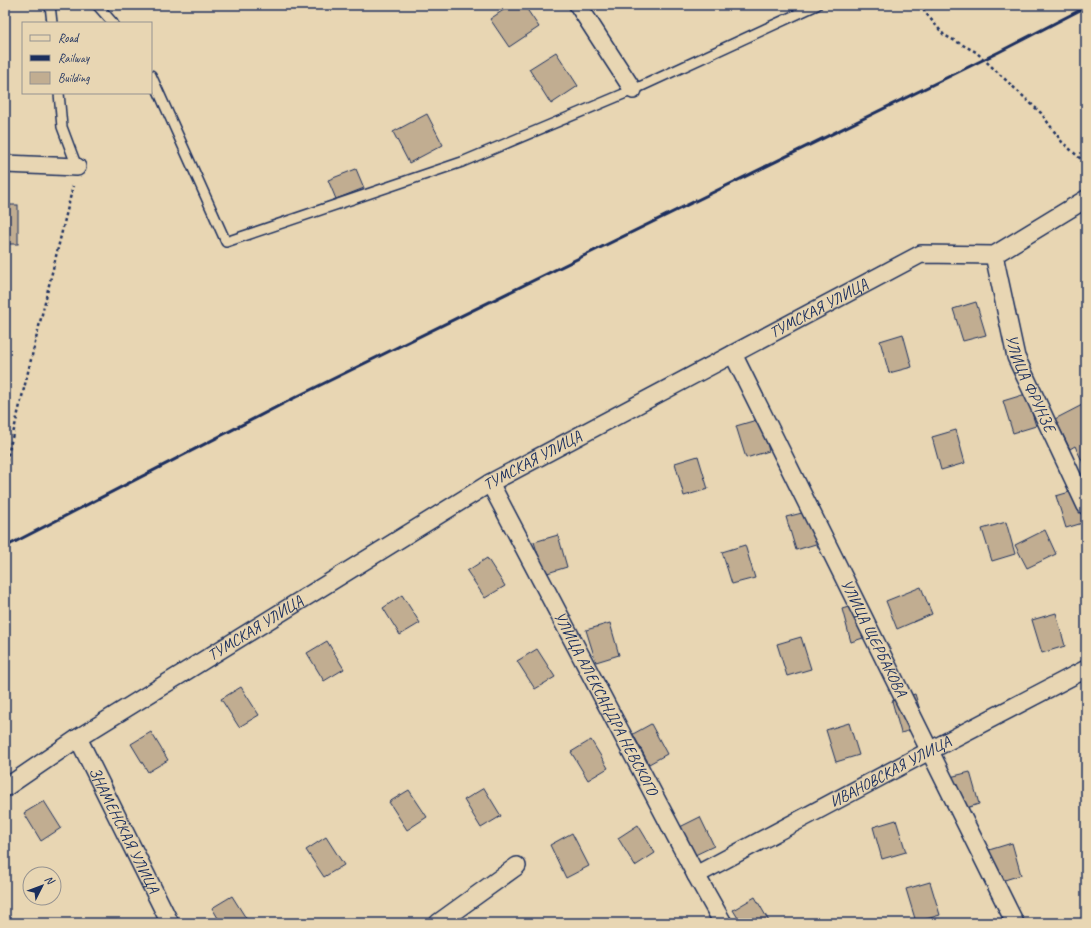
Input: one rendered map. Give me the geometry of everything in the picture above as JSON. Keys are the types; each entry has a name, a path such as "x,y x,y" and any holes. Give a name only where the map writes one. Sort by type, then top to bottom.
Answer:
{"street":[{"path":"578,5 633,90"},
{"path":"5,164 77,167"},
{"path":"994,255 1086,199"},
{"name":"ТУМСКАЯ УЛИЦА","path":"5,788 78,738 490,483 921,254 994,255"},
{"name":"УЛИЦА ФРУНЗЕ","path":"994,255 1016,357 1086,506"},
{"name":"УЛИЦА ЩЕРБАКОВА","path":"732,354 1015,923"},
{"name":"УЛИЦА АЛЕКСАНДРА НЕВСКОГО","path":"490,483 696,875 723,923"},
{"name":"ИВАНОВСКАЯ УЛИЦА","path":"696,875 1086,669"},
{"name":"ЗНАМЕНСКАЯ УЛИЦА","path":"78,738 170,923"},
{"path":"438,923 516,866"}],"lane":[{"path":"50,5 52,22"},
{"path":"98,5 112,22"},
{"path":"152,77 226,242 462,162 633,90 817,5"},
{"path":"58,94 62,127 77,167"}],"path":[{"path":"919,5 944,35 976,52 1041,113 1062,142 1082,160 1086,160"},
{"path":"5,467 77,167"}],"building":[{"path":"511,5 524,5 539,27 509,47 490,19"},
{"path":"556,52 578,86 551,104 529,69"},
{"path":"427,114 443,145 409,163 393,132"},
{"path":"356,169 364,188 336,199 328,180"},
{"path":"5,205 18,205 18,244 5,244"},
{"path":"976,302 986,335 963,341 953,309"},
{"path":"903,334 912,367 889,373 880,341"},
{"path":"1026,394 1036,426 1013,433 1003,401"},
{"path":"1086,403 1086,463 1084,465 1075,446 1070,449 1055,419"},
{"path":"760,419 769,451 746,458 736,426"},
{"path":"956,430 965,463 941,470 932,437"},
{"path":"698,456 708,489 684,496 675,463"},
{"path":"1080,489 1086,510 1086,522 1066,528 1056,496"},
{"path":"810,511 819,543 796,550 786,517"},
{"path":"1006,522 1015,554 992,561 982,529"},
{"path":"1045,530 1056,554 1027,568 1015,545"},
{"path":"558,535 567,567 544,574 534,542"},
{"path":"745,545 755,578 732,584 722,552"},
{"path":"487,558 505,586 485,598 467,571"},
{"path":"921,587 932,614 897,629 886,601"},
{"path":"402,595 420,623 400,635 383,608"},
{"path":"865,602 875,634 851,642 842,609"},
{"path":"1056,613 1065,646 1042,653 1032,620"},
{"path":"610,623 619,655 596,662 586,630"},
{"path":"801,637 811,669 787,676 777,644"},
{"path":"327,641 344,669 324,681 307,653"},
{"path":"537,649 555,677 535,689 517,661"},
{"path":"241,687 259,715 239,727 221,699"},
{"path":"915,694 925,726 901,733 892,701"},
{"path":"849,723 859,755 836,762 826,730"},
{"path":"651,724 667,754 649,764 633,734"},
{"path":"151,732 168,760 148,772 131,744"},
{"path":"591,740 608,768 588,780 571,752"},
{"path":"970,772 979,804 956,811 946,778"},
{"path":"484,788 501,816 481,828 464,800"},
{"path":"409,790 427,817 407,830 389,802"},
{"path":"44,801 61,828 41,841 24,813"},
{"path":"700,817 714,846 693,856 678,828"},
{"path":"896,820 906,852 882,859 873,827"},
{"path":"638,825 655,853 635,866 618,838"},
{"path":"572,833 589,866 566,878 550,845"},
{"path":"326,837 344,865 324,877 306,850"},
{"path":"1012,843 1021,875 998,882 989,850"},
{"path":"930,882 940,915 916,922 906,889"},
{"path":"232,896 249,923 221,923 212,908"},
{"path":"755,897 770,923 741,923 733,910"}],"railway":[{"path":"5,547 294,398 999,52 1086,7"}]}
